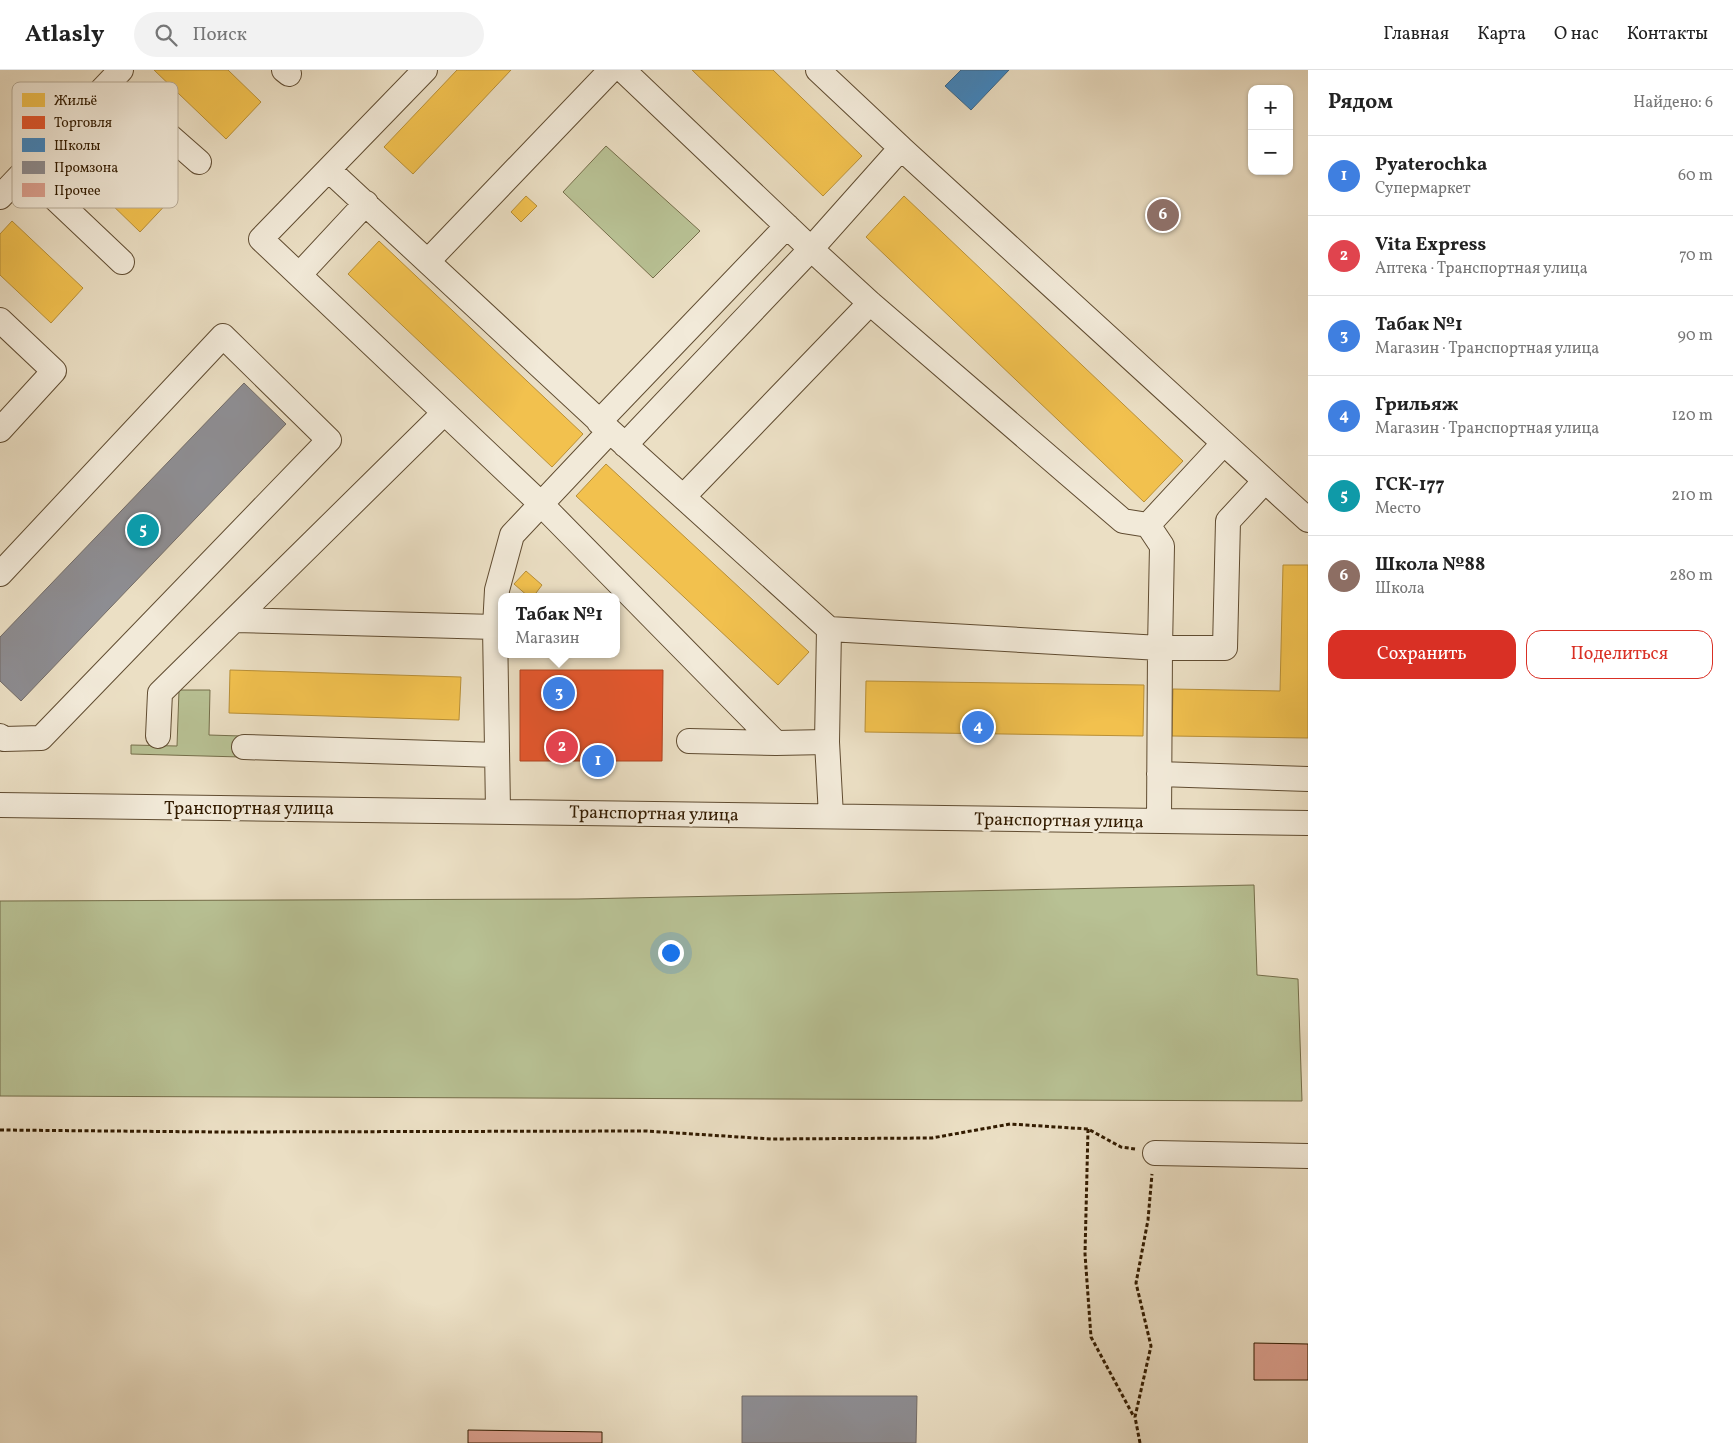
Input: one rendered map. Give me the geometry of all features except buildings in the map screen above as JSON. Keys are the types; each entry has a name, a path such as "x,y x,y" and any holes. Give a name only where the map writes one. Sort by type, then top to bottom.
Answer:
{"street":[{"path":"425,70 261,239 540,503 776,743"},
{"path":"428,261 611,70"},
{"path":"622,70 870,303 1123,521 1148,525 1162,546 1159,822"},
{"path":"818,70 1223,444 1308,520"},
{"path":"178,140 199,162"},
{"path":"498,810 496,590 512,535 540,503 611,432 811,249 902,148"},
{"path":"330,170 611,432 829,629 1160,648 1225,648 1228,521 1265,481"},
{"path":"0,197 12,185"},
{"path":"300,274 366,203"},
{"path":"65,208 122,262"},
{"path":"611,432 787,226"},
{"path":"683,497 870,303"},
{"path":"0,320 54,371 0,430"},
{"path":"0,574 223,336 330,440 41,738 4,739 0,736"},
{"path":"158,736 160,693 444,413"},
{"path":"1148,525 1223,444"},
{"path":"234,620 495,627"},
{"path":"829,629 827,742 830,816"},
{"path":"689,741 827,742"},
{"path":"244,747 497,755"},
{"path":"1159,774 1308,779"},
{"name":"Транспортная улица","path":"0,805 498,810 1308,823"},
{"path":"1155,1154 1308,1156"}],"path":[{"path":"0,1130 220,1132 646,1131 771,1139 837,1139 932,1138 1010,1124 1088,1129 1122,1147 1155,1154 1148,1220 1136,1284 1151,1346 1135,1417"},
{"path":"1088,1129 1086,1254 1091,1337 1135,1417 1140,1443"}],"green space":[{"path":"606,146 700,231 653,278 563,192"},
{"path":"179,690 210,690 209,735 241,736 241,757 131,754 131,745 177,746"},
{"path":"1254,885 1257,975 1298,979 1302,1101 0,1096 0,901 578,899"}],"place":[{"name":"Школа №88","path":"1163,215"},
{"name":"ГСК-177","path":"143,530"},
{"name":"Табак №1","path":"559,693"},
{"name":"Грильяж","path":"978,727"},
{"name":"Vita Express","path":"562,747"},
{"name":"Pyaterochka","path":"598,761"}]}
